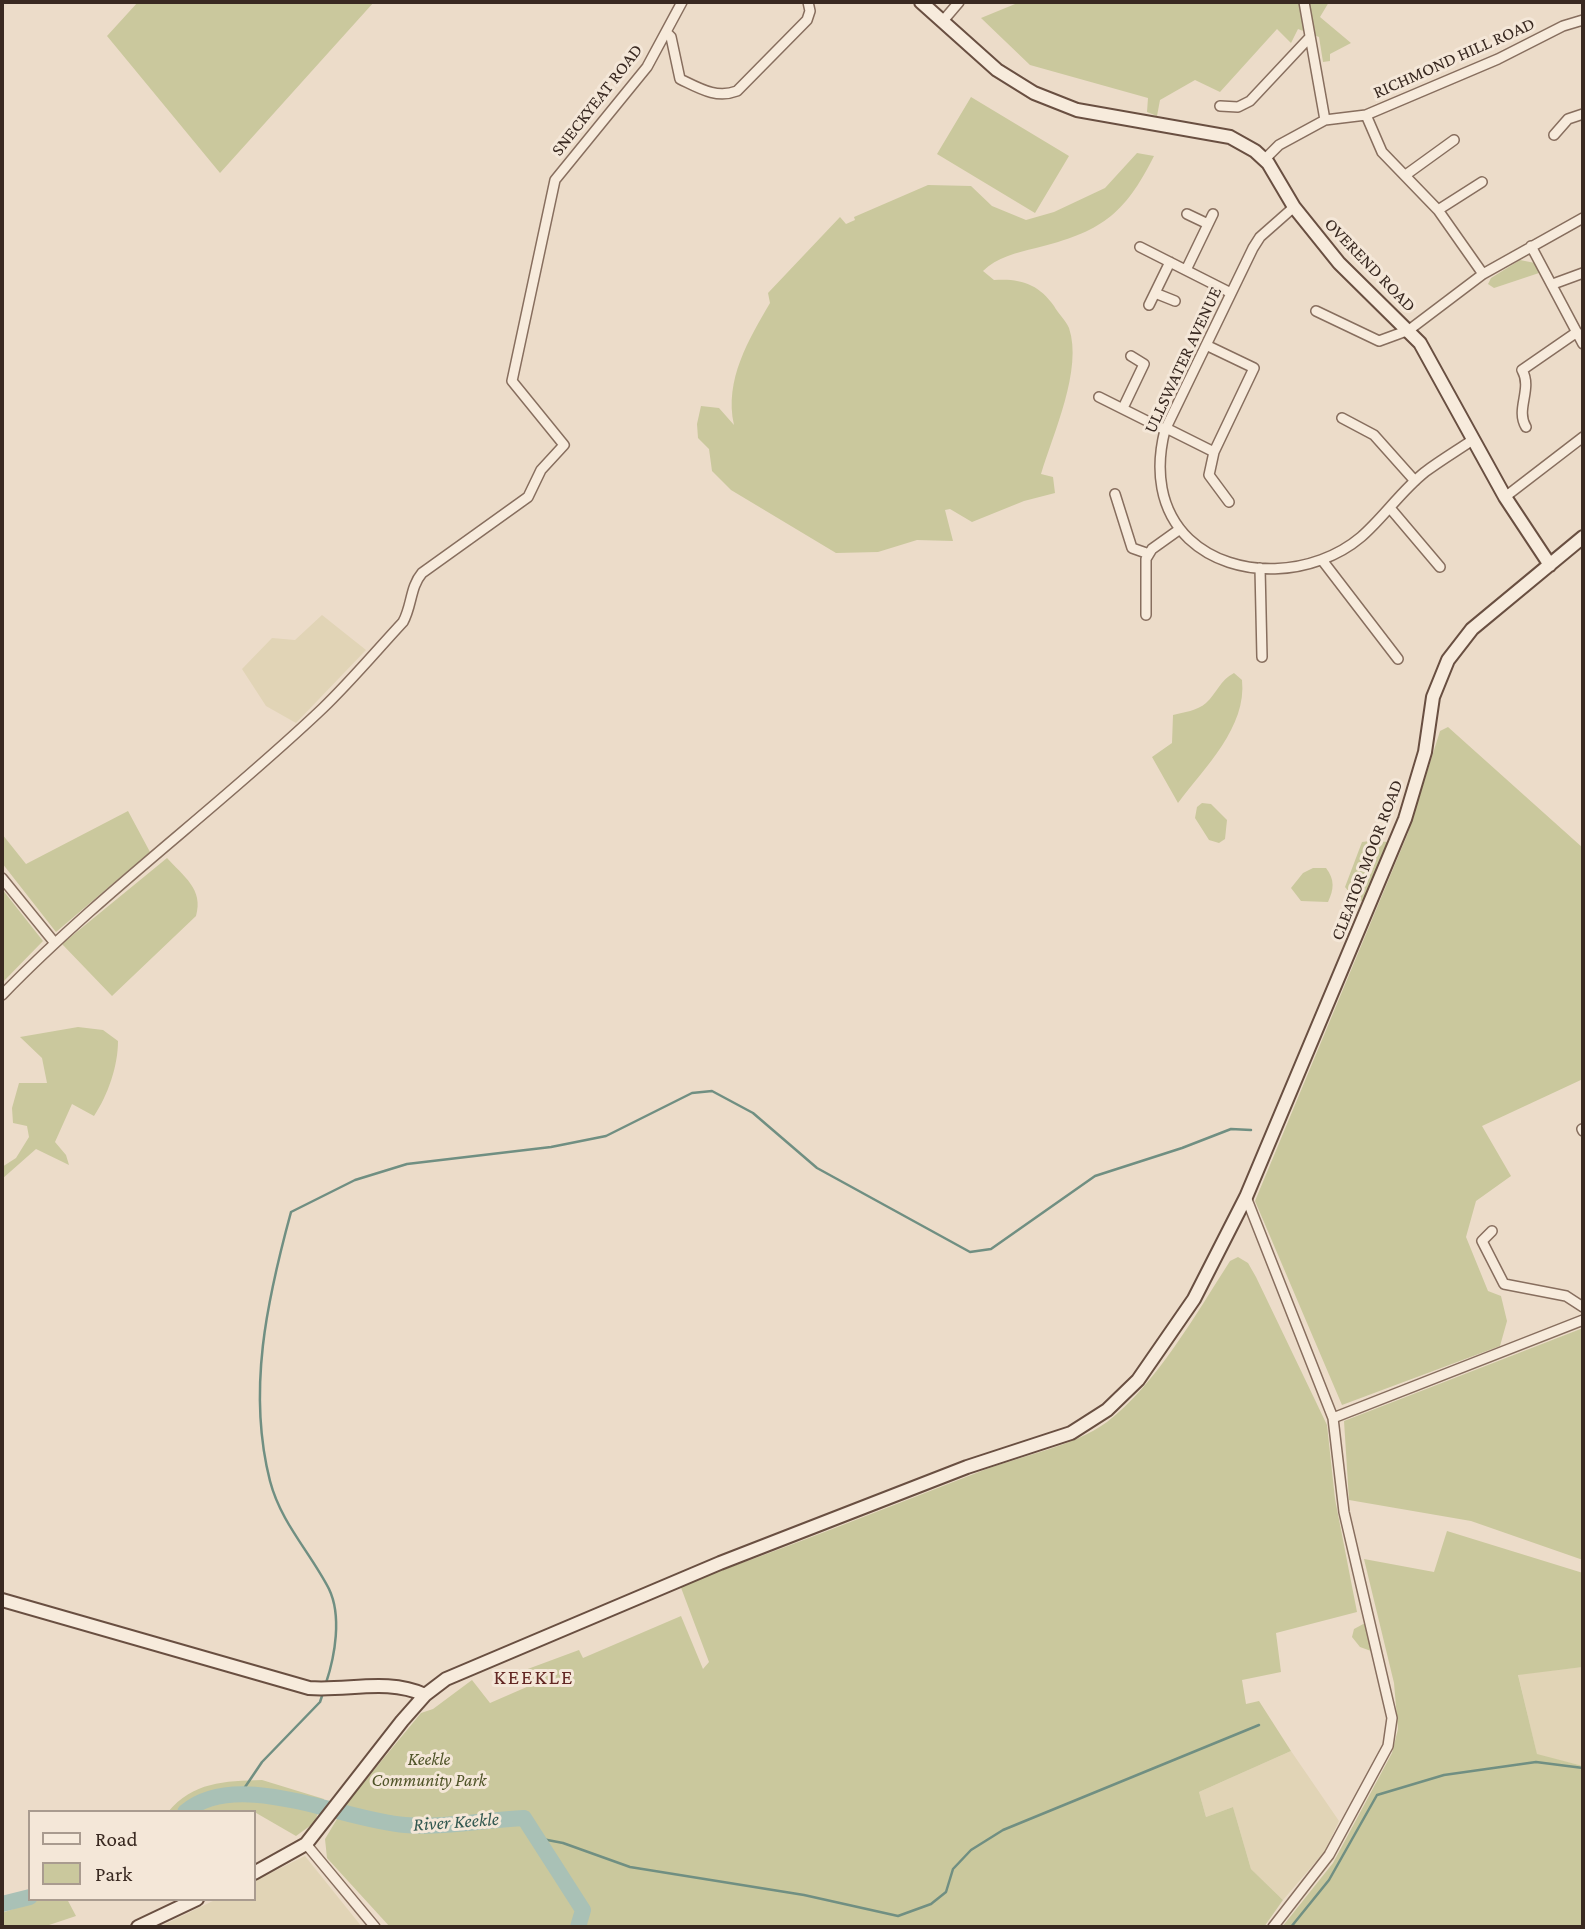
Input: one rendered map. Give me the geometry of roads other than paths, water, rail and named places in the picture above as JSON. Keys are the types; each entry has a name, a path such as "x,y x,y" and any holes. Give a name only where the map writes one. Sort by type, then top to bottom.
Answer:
{"main road":[{"name":"OVEREND ROAD","path":"921,2 997,70 1034,93 1077,110 1230,136 1264,160 1284,185 1294,207 1339,263 1409,330 1433,363 1505,497 1550,565"},
{"name":"CLEATOR MOOR ROAD","path":"256,1872 306,1844 425,1695 464,1669 720,1563 967,1467 1070,1433 1107,1410 1138,1380 1194,1299 1246,1197 1405,819 1425,752 1439,678 1472,629 1583,537"},
{"path":"2,1600 309,1688 347,1690 384,1685 406,1687 425,1695"},
{"path":"138,1927 193,1901"}],"street":[{"name":"SNECKYEAT ROAD","path":"54,942 169,845 324,706 403,622 409,611 413,586 422,573 528,497 541,470 564,445 512,381 555,180 647,68 682,2"},
{"path":"666,32 671,37 680,79 710,93 726,95 737,91 807,20 810,11 808,2"},
{"path":"942,22 959,2"},
{"path":"1304,2 1325,120"},
{"name":"RICHMOND HILL ROAD","path":"1264,160 1279,145 1325,120 1366,115 1476,68 1563,26 1583,20"},
{"path":"1220,106 1238,107 1250,101 1310,37"},
{"path":"1554,135 1568,119 1583,114"},
{"path":"1366,115 1382,152 1407,174 1438,210 1483,274"},
{"path":"1407,174 1454,140"},
{"path":"1438,210 1482,182"},
{"name":"ULLSWATER AVENUE","path":"1294,207 1260,237 1166,429 1160,458 1161,484 1170,513 1180,529 1201,549 1214,556 1260,568 1296,567 1322,560 1351,544 1415,481 1474,439"},
{"path":"1186,270 1213,214"},
{"path":"1187,215 1208,224"},
{"path":"1315,311 1380,341 1409,330 1483,274 1583,218"},
{"path":"1531,246 1583,344"},
{"path":"1139,247 1231,293"},
{"path":"1149,304 1170,262"},
{"path":"1553,284 1583,273"},
{"path":"1155,293 1175,301"},
{"path":"1526,427 1521,419 1528,380 1522,370 1577,332"},
{"path":"1206,345 1254,368 1213,452 1209,475 1229,502"},
{"path":"1123,408 1144,364 1130,356"},
{"path":"1098,397 1213,452"},
{"path":"1342,418 1374,435 1415,481"},
{"path":"1505,497 1583,437"},
{"path":"1115,494 1132,548 1149,554"},
{"path":"1390,508 1440,566"},
{"path":"1146,615 1149,554 1180,529"},
{"path":"1322,560 1398,659"},
{"path":"1260,568 1262,657"},
{"path":"2,878 54,942 2,995"},
{"path":"1246,1197 1333,1418 1344,1512 1389,1700 1391,1733 1388,1746 1329,1855 1273,1927"},
{"path":"1492,1231 1482,1241 1504,1284 1566,1296 1583,1307"},
{"path":"1333,1418 1583,1320"},
{"path":"306,1844 376,1927"}],"waterway":[{"path":"326,1683 336,1636 333,1600 321,1575 288,1524 275,1496 263,1447 260,1413 260,1380 268,1312 291,1212 355,1180 407,1164 551,1147 606,1136 692,1093 712,1091 753,1113 817,1168 970,1252 991,1249 1095,1176 1231,1129 1251,1130"},
{"path":"239,1796 262,1762 320,1702 323,1693"},
{"path":"537,1838 563,1843 630,1867 804,1895 898,1916 931,1904 946,1892 953,1869 971,1850 1003,1830 1259,1725"},
{"path":"1291,1927 1329,1880 1377,1795 1444,1775 1536,1762 1583,1768"},
{"name":"River Keekle","path":"188,1810 207,1799 233,1794 292,1800 405,1825 449,1825 524,1818 583,1910 578,1927"},
{"name":"River Keekle","path":"2,1904 28,1898"}],"district":[{"name":"KEEKLE","path":"534,1678"}],"park label":[{"name":"Keekle Community Park","path":"429,1769"}]}
